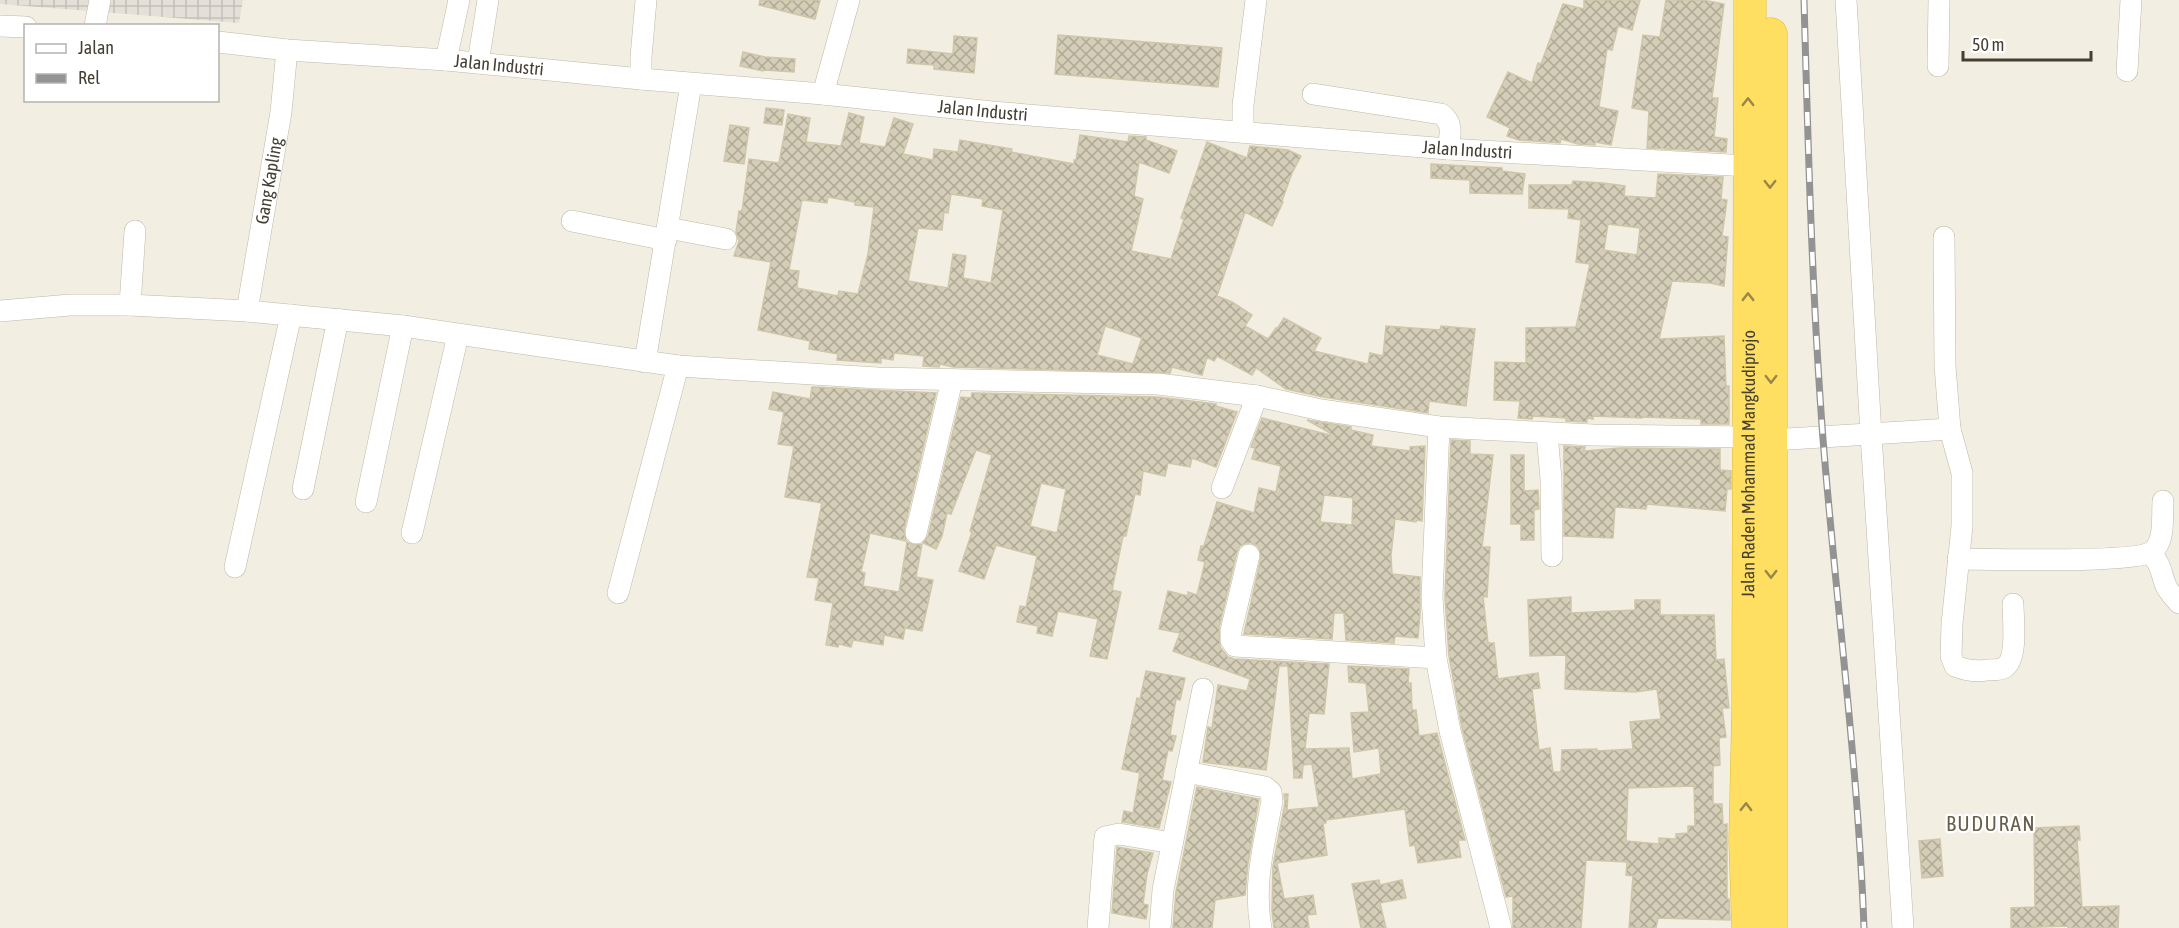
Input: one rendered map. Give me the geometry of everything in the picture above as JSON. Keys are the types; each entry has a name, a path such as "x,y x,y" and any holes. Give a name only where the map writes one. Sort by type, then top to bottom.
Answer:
{"highway":[{"name":"Jalan Raden Mohammad Mangkudiprojo","path":"1750,0 1748,166 1760,438"},
{"name":"Jalan Raden Mohammad Mangkudiprojo","path":"1748,928 1758,895 1757,842 1748,710 1760,438 1771,0"},
{"name":"Jalan Raden Mohammad Mangkudiprojo","path":"1758,895 1771,928"}],"street":[{"path":"95,24 100,0"},
{"path":"446,60 459,0"},
{"path":"478,63 488,0"},
{"path":"641,79 646,0"},
{"path":"822,94 849,0"},
{"path":"1243,131 1256,0"},
{"path":"1846,0 1903,928"},
{"path":"1938,66 1939,0"},
{"path":"2127,71 2131,0"},
{"path":"0,26 24,27"},
{"name":"Jalan Industri","path":"219,42 287,50 446,60 691,84 822,94 992,112 1448,149 1748,166"},
{"name":"Gang Kapling","path":"247,311 281,112 287,50"},
{"path":"645,362 691,84"},
{"path":"1313,94 1441,114 1447,118 1451,127 1448,149"},
{"path":"572,221 667,234 726,239"},
{"path":"130,305 135,231"},
{"path":"1944,237 1946,366 1950,429 1962,474 1962,526 1952,624 1952,656 1955,666 1980,671 2006,667 2013,652 2013,604"},
{"path":"0,311 70,305 130,305 247,311 403,326 678,366 813,375 1158,384 1257,396 1321,410 1439,427 1547,434 1760,438 1871,435 1950,429"},
{"path":"235,567 291,315"},
{"path":"303,489 338,319"},
{"path":"366,502 403,326"},
{"path":"412,533 458,334"},
{"path":"618,593 678,366"},
{"path":"916,532 952,380"},
{"path":"1222,488 1257,396"},
{"path":"1439,427 1431,597 1436,658 1450,731 1501,928"},
{"path":"1547,434 1551,486 1552,556"},
{"path":"1958,559 2038,561 2150,554 2157,548 2160,541 2163,501"},
{"path":"2150,554 2156,558 2168,589 2179,603"},
{"path":"1249,555 1231,631 1231,640 1235,646 1436,658"},
{"path":"1160,928 1163,890 1203,689"},
{"path":"1186,772 1265,788 1271,792 1272,801 1257,885 1261,928"},
{"path":"1098,928 1105,837 1119,834 1172,843"}],"shaded area":[{"path":"0,0 243,0 239,23 0,4"}],"building":[{"path":"760,0 820,0 815,19 759,5"},
{"path":"1584,0 1640,0 1632,30 1618,26 1612,50 1607,49 1599,107 1618,111 1611,145 1595,142 1595,145 1578,144 1561,139 1560,143 1519,140 1507,136 1510,128 1487,117 1508,72 1532,83 1563,4 1584,9"},
{"path":"1666,0 1703,0 1724,4 1712,98 1718,98 1714,137 1727,139 1726,152 1647,148 1649,111 1632,108 1643,35 1660,37"},
{"path":"1058,35 1222,48 1218,87 1055,74"},
{"path":"954,36 977,38 974,73 934,69 934,65 907,63 908,49 953,54"},
{"path":"743,52 765,57 795,59 794,72 763,71 740,66"},
{"path":"766,108 784,110 782,125 764,123"},
{"path":"849,113 864,117 859,143 885,147 894,118 913,124 903,154 933,160 934,149 958,152 960,140 1012,149 1011,152 1074,164 1080,135 1128,142 1129,136 1146,137 1146,140 1177,151 1169,173 1139,162 1134,196 1143,199 1131,251 1171,259 1184,219 1181,218 1207,142 1247,158 1250,146 1288,150 1301,156 1292,173 1283,202 1272,226 1245,212 1217,296 1232,302 1252,315 1245,326 1268,339 1284,318 1321,338 1314,351 1368,364 1370,353 1383,356 1386,326 1440,330 1441,326 1475,329 1466,406 1429,401 1428,413 1323,397 1286,389 1256,368 1252,375 1217,356 1214,361 1207,357 1202,375 1172,367 1170,373 953,367 940,364 939,367 923,366 924,356 894,353 893,360 881,358 881,363 837,360 838,354 809,349 810,341 758,330 771,262 734,256 739,241 736,232 739,211 742,211 749,159 779,163 788,114 810,118 806,142 841,146","holes":["951,194 983,199 982,206 1003,210 991,283 963,278 966,256 953,254 948,288 908,281 918,228 942,230 944,212 948,213","828,197 855,202 855,205 874,207 868,254 858,294 839,291 838,296 797,288 799,271 789,270 802,200 827,203","1105,326 1142,338 1133,364 1097,355"]},
{"path":"730,125 749,128 744,164 724,161"},
{"path":"1431,164 1502,168 1502,171 1525,174 1522,194 1470,193 1470,180 1431,178"},
{"path":"1658,174 1723,177 1721,199 1727,200 1722,236 1728,237 1724,286 1672,281 1659,339 1724,336 1726,386 1729,386 1729,424 1701,424 1701,419 1642,417 1593,416 1593,419 1587,418 1587,422 1533,416 1532,419 1518,418 1520,401 1494,400 1495,362 1526,363 1526,328 1576,327 1590,264 1576,262 1581,220 1568,218 1569,209 1529,208 1529,185 1572,185 1573,181 1603,183 1625,186 1624,196 1656,198","holes":["1608,224 1640,228 1637,255 1604,250"]},
{"path":"812,387 936,393 904,530 906,541 870,533 861,572 865,573 863,586 899,592 907,542 914,545 922,544 916,577 933,580 922,631 905,628 903,639 884,635 883,645 853,640 851,647 839,644 838,647 826,645 833,603 815,600 819,578 807,577 822,503 785,497 794,446 778,444 784,412 769,409 773,392 810,399"},
{"path":"972,393 1157,397 1216,404 1216,406 1237,412 1216,467 1192,458 1190,467 1168,463 1165,476 1143,471 1140,495 1135,494 1126,536 1123,536 1112,590 1121,592 1107,659 1090,656 1098,619 1058,611 1052,636 1037,633 1038,626 1017,622 1020,606 1026,607 1037,556 996,545 984,579 959,571 972,532 970,531 992,455 976,450 951,514 947,513 942,536 936,549 923,543 928,536 961,397 971,398","holes":["1041,483 1066,489 1057,533 1030,526"]},
{"path":"1262,418 1330,435 1307,420 1351,427 1351,430 1373,435 1371,446 1410,451 1410,447 1425,446 1422,521 1395,519 1391,555 1392,574 1420,577 1418,638 1395,636 1394,643 1346,640 1344,613 1334,613 1332,639 1244,634 1261,557 1258,546 1252,543 1240,546 1237,552 1219,628 1220,647 1228,657 1234,659 1329,664 1324,714 1309,713 1305,749 1349,748 1352,779 1381,774 1379,748 1354,752 1351,713 1369,712 1366,683 1349,682 1348,666 1409,669 1408,683 1411,683 1412,710 1416,710 1419,736 1437,733 1465,840 1458,840 1461,857 1418,863 1415,845 1410,846 1405,809 1326,820 1326,823 1323,823 1327,855 1277,863 1284,899 1313,895 1316,914 1307,915 1309,928 1274,928 1272,911 1273,866 1285,803 1284,794 1288,794 1287,810 1319,807 1312,764 1303,765 1302,778 1294,778 1288,666 1279,666 1266,770 1203,762 1208,727 1212,728 1218,685 1247,691 1250,679 1173,651 1180,633 1159,629 1168,591 1188,596 1188,592 1197,595 1205,562 1198,560 1201,546 1204,546 1217,502 1254,513 1259,488 1276,492 1281,466 1252,459 1255,448 1251,447","holes":["1324,495 1353,498 1352,525 1320,522"]},
{"path":"1451,440 1470,441 1470,454 1493,455 1482,547 1490,547 1487,597 1483,596 1488,643 1494,643 1498,679 1538,673 1540,688 1532,689 1539,750 1550,748 1553,772 1561,772 1562,750 1633,749 1630,722 1661,719 1657,689 1635,692 1565,689 1566,655 1530,656 1528,600 1571,597 1571,613 1635,610 1635,600 1660,600 1660,615 1714,615 1716,660 1724,659 1729,708 1722,708 1726,737 1719,738 1720,765 1713,766 1713,804 1722,804 1723,825 1727,824 1727,899 1729,899 1730,920 1658,918 1656,928 1629,928 1633,876 1626,875 1627,862 1586,860 1581,928 1513,928 1513,896 1506,897 1462,728 1449,656 1445,597","holes":["1694,786 1695,826 1688,826 1688,833 1676,834 1676,839 1659,838 1659,844 1626,841 1628,788"]},
{"path":"1564,446 1585,447 1584,451 1620,448 1720,449 1720,470 1731,471 1731,489 1727,489 1725,511 1647,504 1646,509 1615,507 1613,538 1564,536"},
{"path":"1511,455 1524,455 1524,491 1538,490 1539,509 1534,510 1534,540 1521,540 1521,524 1511,524"},
{"path":"1146,671 1185,678 1180,700 1176,699 1170,735 1176,736 1172,751 1168,750 1162,780 1171,782 1159,828 1122,822 1124,811 1133,813 1140,773 1122,769 1137,698 1140,699"},
{"path":"1197,787 1259,799 1245,895 1215,900 1212,928 1173,928 1176,892"},
{"path":"2079,826 2080,840 2077,840 2082,907 2119,906 2118,928 2068,928 2068,926 2011,928 2011,908 2035,907 2034,828"},
{"path":"1940,839 1943,876 1922,878 1919,841"},
{"path":"1117,847 1153,853 1147,874 1143,904 1148,905 1146,919 1112,913"},
{"path":"1379,880 1380,885 1402,880 1406,898 1380,903 1386,928 1361,928 1352,884"}],"railway":[{"path":"1804,0 1819,384 1857,806 1864,928"}],"district":[{"name":"BUDURAN","path":"1991,824"}]}
